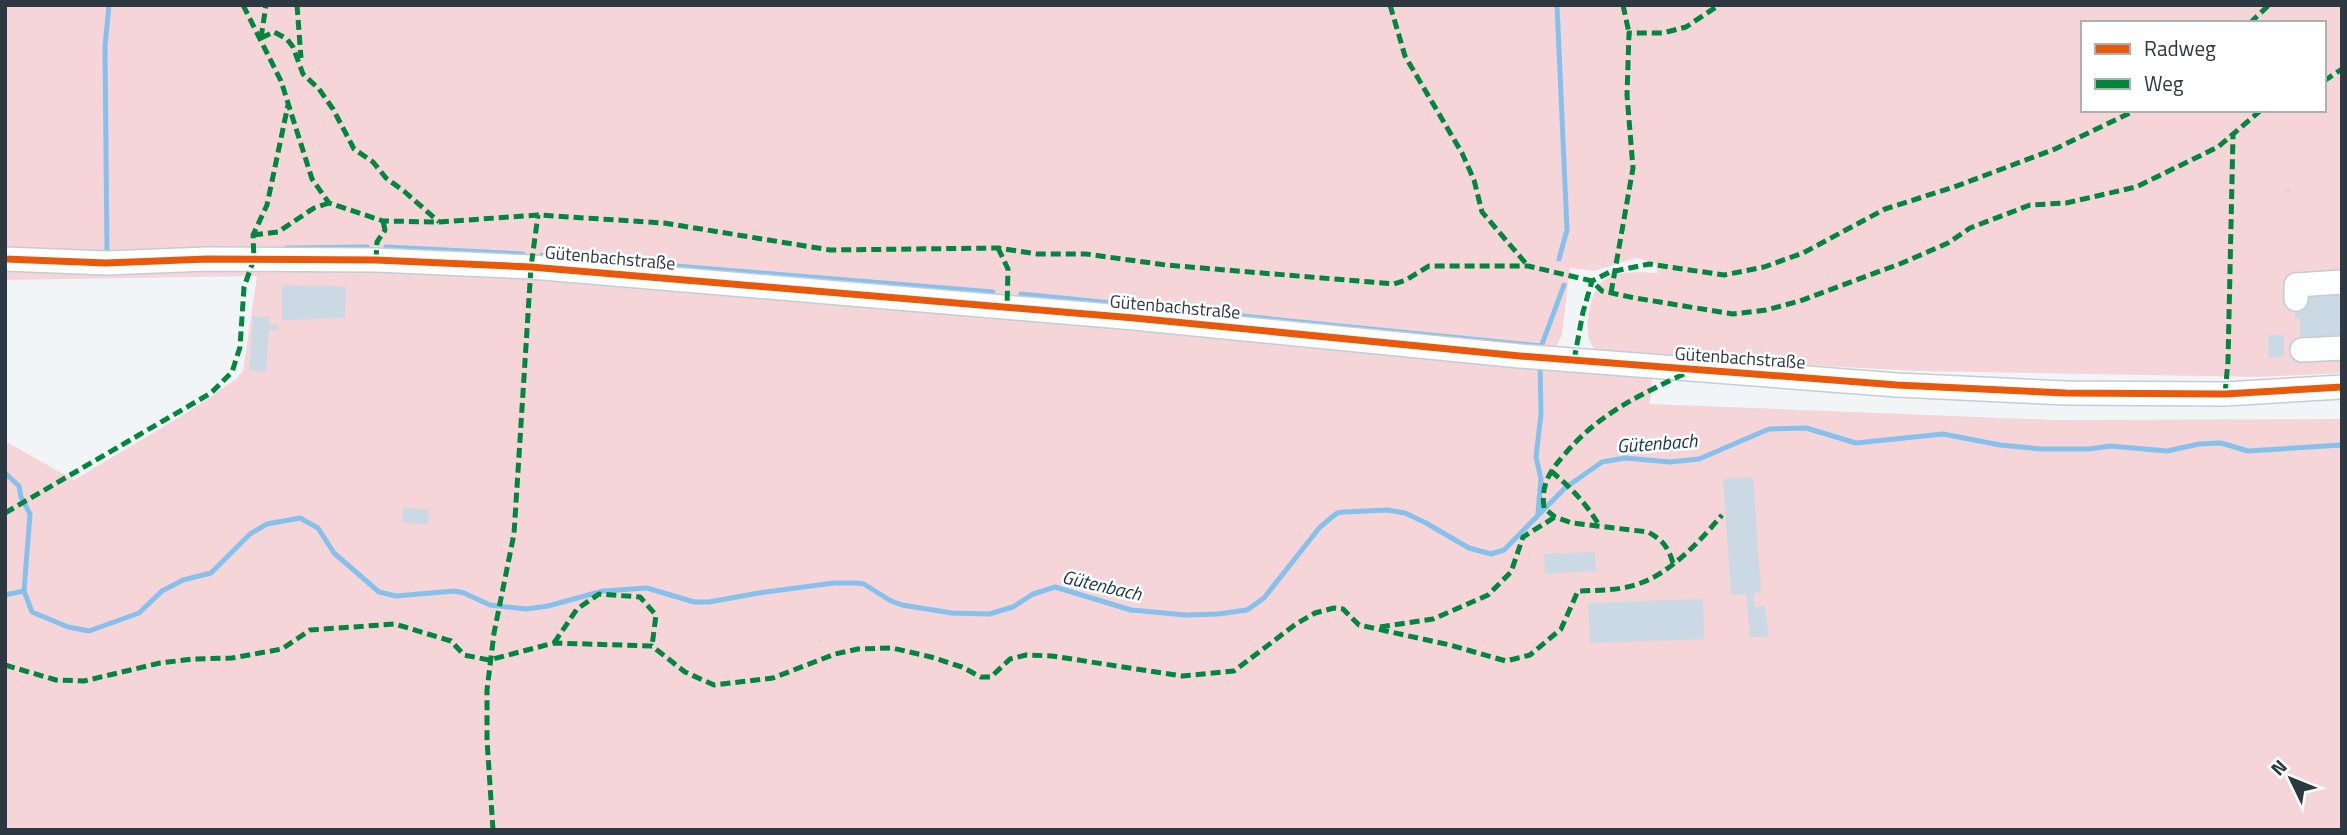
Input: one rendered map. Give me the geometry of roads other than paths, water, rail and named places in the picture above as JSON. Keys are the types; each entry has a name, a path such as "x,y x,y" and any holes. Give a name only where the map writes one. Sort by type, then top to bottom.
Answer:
{"street":[{"name":"Gütenbachstraße","path":"5,259 106,263 219,259 376,260 531,267 1134,318 1520,356 1897,385 2066,393 2225,394 2342,387"},
{"path":"2296,299 2296,285 2342,282"},
{"path":"2302,350 2342,348"}],"waterway":[{"path":"109,5 105,46 107,254 111,254"},
{"path":"1557,5 1567,230 1559,259"},
{"path":"287,248 367,247"},
{"path":"386,247 523,254"},
{"path":"542,255 993,292"},
{"path":"1541,347 1564,285"},
{"path":"1021,294 1541,346"},
{"path":"1538,513 1541,479 1536,457 1541,414 1540,364"},
{"name":"Gütenbach","path":"5,473 19,486 21,497 30,514 24,591 32,612 68,627 89,631 139,613 162,591 183,580 211,573 250,534 267,524 300,518 318,528 334,553 379,592 396,596 454,591 490,605 526,609 603,591 647,588 694,602 709,602 834,583 856,583 864,584 902,605 952,613 989,614 1013,607 1033,594 1055,587 1131,610 1186,615 1218,614 1247,610 1264,598 1320,527 1337,513 1387,510 1405,513 1469,548 1491,554 1504,550 1565,488 1602,462 1625,458 1670,462 1699,459 1769,429 1806,428 1856,443 1943,434 2000,445 2041,449 2110,446 2167,451 2199,444 2221,443 2248,451 2342,445"},
{"path":"5,595 24,591"}]}
